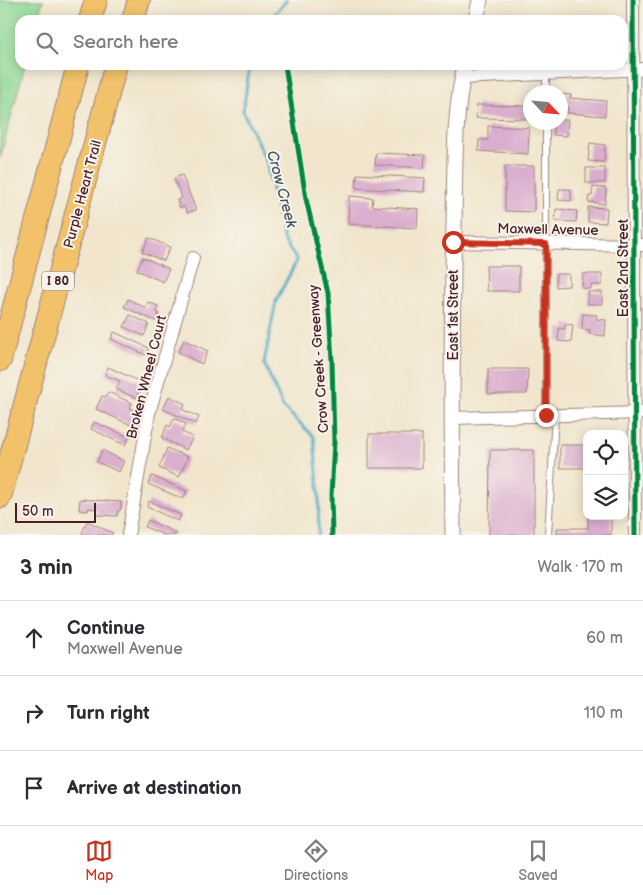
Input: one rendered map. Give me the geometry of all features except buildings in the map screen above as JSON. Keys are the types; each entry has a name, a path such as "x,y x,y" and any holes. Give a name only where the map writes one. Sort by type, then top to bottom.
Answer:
{"highway":[{"path":"92,15 96,0"},
{"path":"129,15 133,0"},
{"path":"135,15 140,0"},
{"name":"I 80","path":"0,360 77,70"},
{"name":"Purple Heart Trail","path":"0,497 116,70"}],"street":[{"path":"477,15 480,0"},
{"name":"East 2nd Street","path":"633,0 638,68 639,413 635,535"},
{"path":"464,72 546,73 601,70"},
{"name":"East 1st Street","path":"453,535 453,242 456,148 464,72"},
{"name":"Maxwell Avenue","path":"453,242 638,245"},
{"name":"Broken Wheel Court","path":"128,535 149,413 193,258"},
{"path":"452,418 639,413"}],"lane":[{"path":"546,73 546,85"},
{"path":"546,130 546,244 550,415 548,535"}],"green space":[{"path":"0,0 43,0 38,15 15,15 15,70 24,70 0,158"}],"waterway":[{"name":"Crow Creek","path":"274,15 287,0"},
{"name":"Crow Creek","path":"249,70 243,111 266,161 283,239 297,260 276,301 264,363 283,407 314,437 319,496 318,535"}],"cycle path":[{"path":"633,0 635,535"},
{"name":"Crow Creek - Greenway","path":"286,70 306,199 328,293 334,442 331,496 332,535"}],"route":[{"path":"453,242 546,244 546,415"}]}
